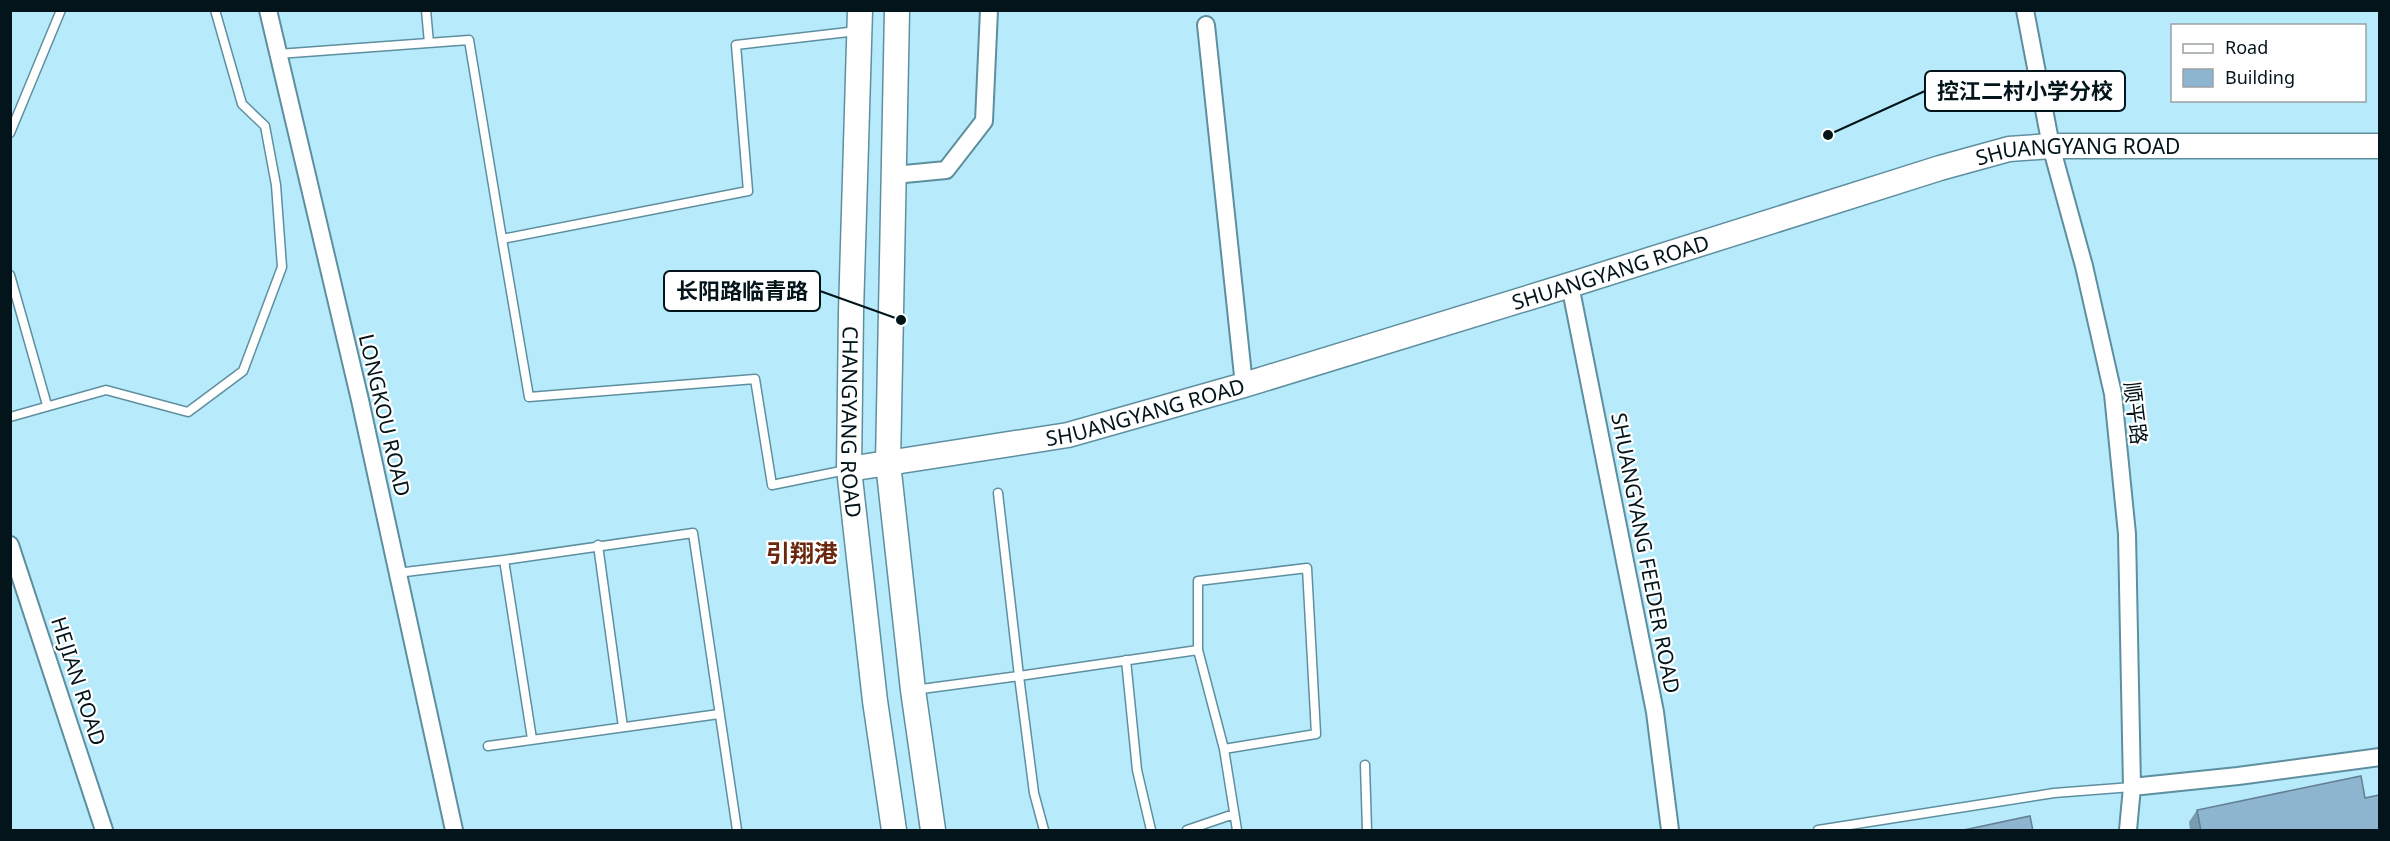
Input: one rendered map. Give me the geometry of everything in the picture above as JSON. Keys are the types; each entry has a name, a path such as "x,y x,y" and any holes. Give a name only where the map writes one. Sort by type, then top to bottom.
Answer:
{"main road":[{"name":"CHANGYANG ROAD","path":"897,10 888,463 913,690 933,831"},
{"name":"CHANGYANG ROAD","path":"860,20 851,312 849,469 875,701 894,831"},
{"name":"SHUANGYANG ROAD","path":"849,469 1068,435 1244,385 1940,168 2009,149 2051,146 2379,146"}],"street":[{"name":"LONGKOU ROAD","path":"268,10 360,400 454,831"},
{"path":"894,175 946,170 984,121 989,10"},
{"name":"顺平路","path":"2025,10 2051,146 2085,266 2113,394 2127,534 2132,787 2128,831"},
{"path":"1206,25 1244,385"},
{"name":"SHUANGYANG FEEDER ROAD","path":"1570,285 1655,712 1671,831"},
{"name":"HEJIAN ROAD","path":"10,545 104,831"},
{"path":"2132,787 2238,776 2379,757"}],"lane":[{"path":"10,133 61,10"},
{"path":"10,417 106,390 188,412 243,371 282,267 276,185 265,126 242,104 215,10"},
{"path":"426,10 429,43"},
{"path":"502,239 748,191 736,45 860,20"},
{"path":"278,54 469,40 529,396 755,379 772,485 849,469"},
{"path":"10,275 47,405"},
{"path":"998,493 1034,794 1044,831"},
{"path":"398,573 693,533 737,831"},
{"path":"598,545 623,727"},
{"path":"504,560 532,739"},
{"path":"1224,749 1316,734 1307,568 1198,581 1198,650 1224,749 1237,831"},
{"path":"913,690 1198,650"},
{"path":"1126,660 1137,770 1151,831"},
{"path":"488,746 719,714"},
{"path":"1365,765 1367,831"},
{"path":"1818,831 2054,793 2132,787"},
{"path":"1187,831 1234,814"}],"building":[{"path":"2361,776 2365,798 2379,795 2379,831 2201,831 2197,810"},
{"path":"2030,816 2033,831 1959,831"}],"place":[{"name":"控江二村小学分校","path":"1828,135"},
{"name":"长阳路临青路","path":"901,320"}],"district":[{"name":"引翔港","path":"802,552"}]}
